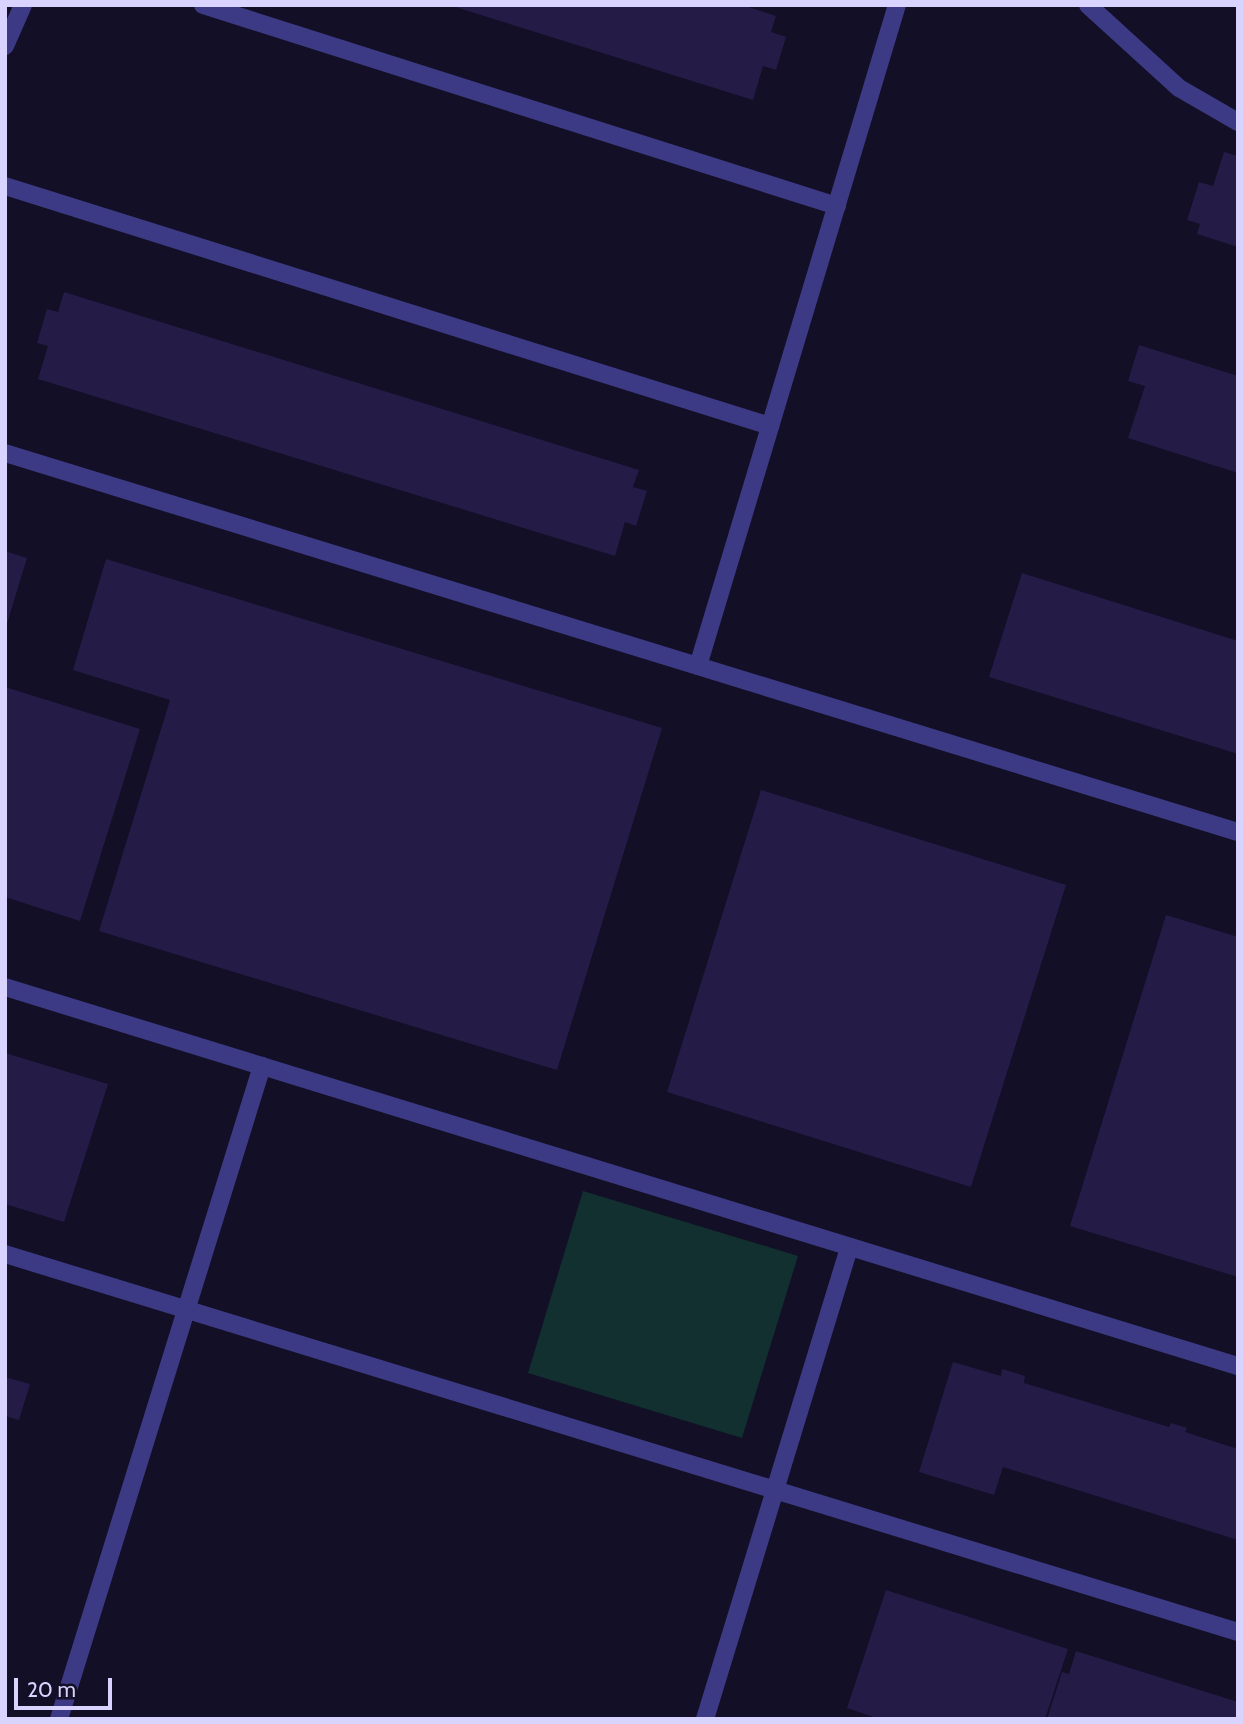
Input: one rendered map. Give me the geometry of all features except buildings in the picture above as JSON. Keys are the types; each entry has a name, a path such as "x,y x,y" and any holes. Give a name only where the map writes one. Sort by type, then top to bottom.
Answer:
{"lane":[{"path":"5,46 23,5"},
{"path":"203,5 837,206"},
{"path":"698,666 897,5"},
{"path":"1088,5 1179,88 1238,122"},
{"path":"5,186 770,426"},
{"path":"5,453 1238,832"},
{"path":"5,986 1238,1366"},
{"path":"60,1719 261,1066"},
{"path":"705,1719 849,1247"},
{"path":"5,1254 1238,1632"}],"green space":[{"path":"583,1191 798,1256 742,1438 528,1373"}]}
